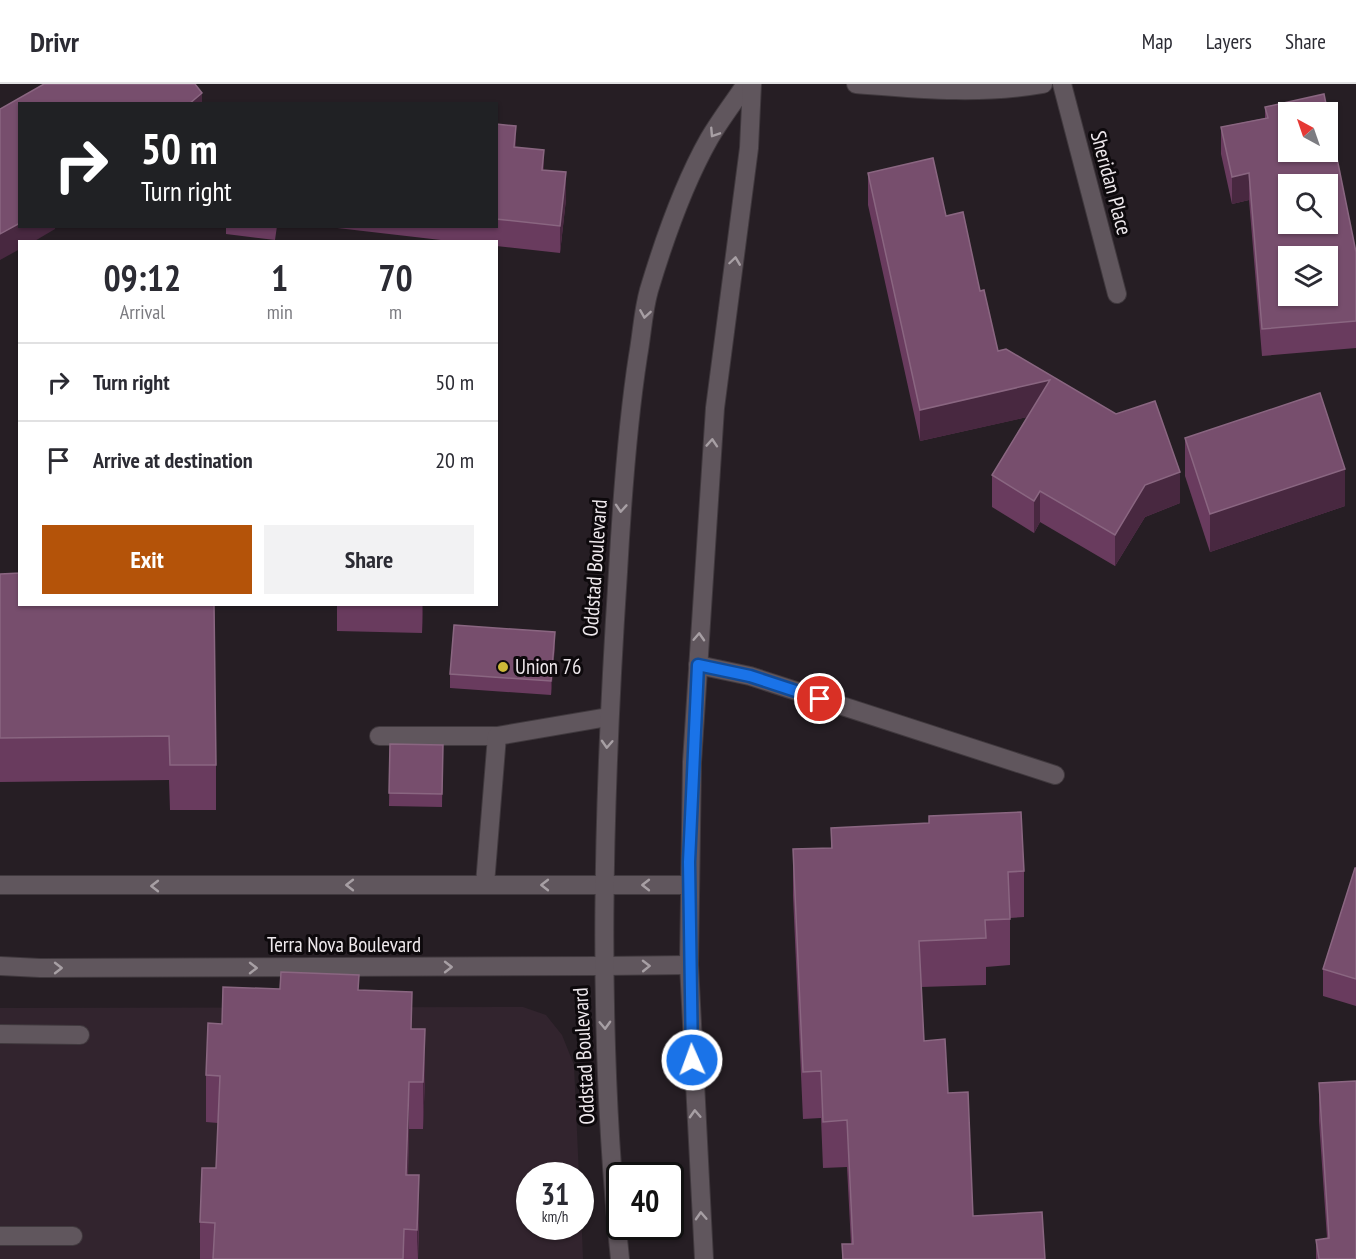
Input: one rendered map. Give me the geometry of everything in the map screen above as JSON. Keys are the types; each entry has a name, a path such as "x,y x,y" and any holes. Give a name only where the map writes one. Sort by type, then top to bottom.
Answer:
{"street":[{"name":"Oddstad Boulevard","path":"620,1259 609,1112 603,966 603,885 608,717 625,465 632,399 648,294 675,215 708,140 746,84"},
{"path":"704,1259 689,965 689,885 698,665 715,408 749,148 752,84"},
{"path":"856,84 944,92 1002,91 1043,84"},
{"name":"Sheridan Place","path":"1062,84 1117,294"},
{"path":"698,665 750,676 1055,775"},
{"path":"379,736 498,736 608,717"},
{"path":"485,884 498,736"},
{"path":"0,885 689,885"},
{"name":"Terra Nova Boulevard","path":"0,966 40,968 689,965"},
{"path":"0,1034 80,1035"},
{"path":"0,1236 73,1236"}],"shaded area":[{"path":"523,1007 546,1015 562,1035 574,1065 578,1162 516,1162 516,1240 582,1240 583,1259 0,1259 0,1008"}],"building":[{"path":"44,84 195,84 202,93 191,102 18,102 18,224 0,234 0,109"},
{"path":"1324,94 1326,102 1288,102"},
{"path":"1278,104 1278,162 1338,162 1356,252 1356,321 1262,329 1249,173 1232,177 1221,127 1268,118 1265,107"},
{"path":"498,124 516,126 514,147 544,150 542,170 566,172 560,226 498,219"},
{"path":"933,158 946,216 963,212 980,291 984,290 998,351 1006,349 1116,414 1155,401 1180,472 1145,485 1115,535 1040,491 1034,501 992,475 1050,380 920,410 868,173"},
{"path":"1320,393 1345,469 1210,514 1185,438"},
{"path":"18,573 18,606 214,606 216,765 170,765 169,736 0,738 0,574"},
{"name":"Union 76","path":"454,625 555,632 551,681 450,674"},
{"path":"390,744 443,745 442,794 389,793"},
{"path":"1021,812 1024,871 1008,872 1010,919 985,920 986,938 919,941 924,1041 945,1039 948,1093 968,1092 973,1216 1042,1212 1045,1259 843,1259 842,1244 853,1244 847,1120 823,1122 821,1071 803,1072 793,849 832,848 831,828 929,823 929,816"},
{"path":"1356,868 1356,979 1323,969"},
{"path":"281,972 359,975 358,990 412,992 411,1029 425,1029 423,1082 409,1082 406,1175 419,1175 417,1230 404,1229 403,1259 213,1259 215,1223 200,1222 202,1168 216,1168 220,1076 206,1075 208,1023 222,1024 223,987 280,989"},
{"path":"1356,1081 1356,1259 1319,1259 1316,1240 1329,1238 1319,1083"}],"place":[{"name":"Union 76","path":"503,667"}],"route":[{"path":"692,1060 689,862 698,665 750,676 820,699"}]}
